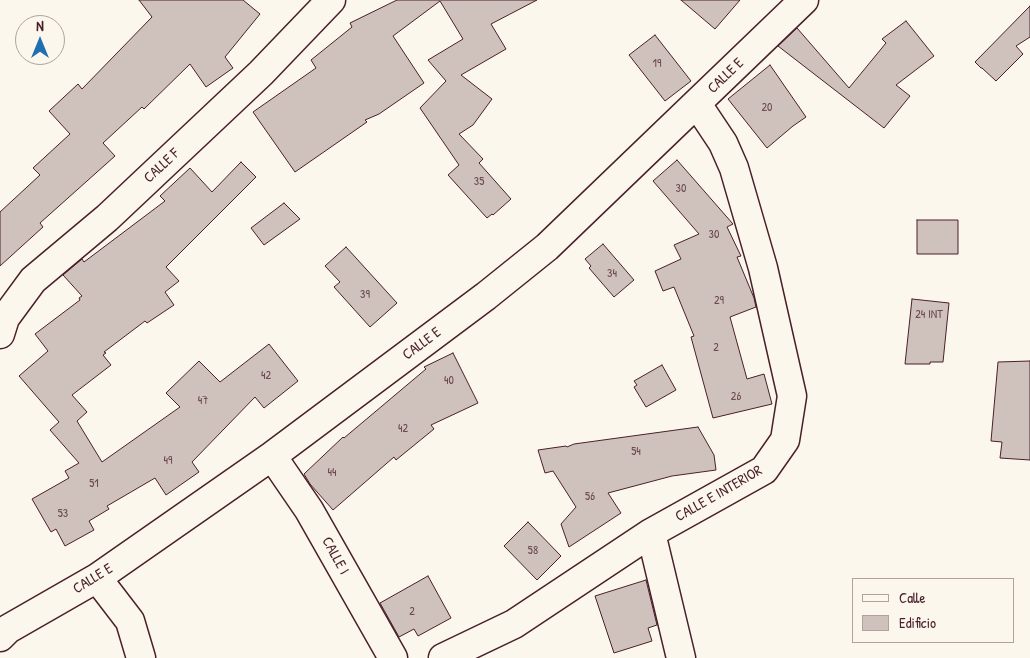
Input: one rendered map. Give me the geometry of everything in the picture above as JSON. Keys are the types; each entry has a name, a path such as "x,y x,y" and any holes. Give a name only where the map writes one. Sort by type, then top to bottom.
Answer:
{"street":[{"name":"CALLE F","path":"0,334 5,318 33,280 107,218 255,79 330,0"},
{"name":"CALLE E","path":"0,637 8,629 97,578 272,456 486,296 547,247 804,0"},
{"name":"CALLE E INTERIOR","path":"443,658 514,624 651,533 764,470 785,440 792,396 762,268 734,168 724,142 697,104"},
{"name":"CALLE I","path":"272,456 309,510 393,658"},
{"path":"651,533 681,658"},
{"path":"97,578 130,621 141,658"}],"building":[{"path":"139,0 243,0 260,14 225,57 233,68 206,87 190,64 144,109 142,107 103,143 115,156 40,223 43,227 0,266 0,212 40,175 33,168 70,134 49,111 78,84 82,89 152,17"},
{"path":"397,0 537,0 491,24 506,49 461,75 492,99 473,125 459,134 483,159 479,163 511,199 487,218 448,175 459,165 420,108 446,81 428,60 463,39 440,1 393,36 424,83 379,114 365,120 367,122 295,172 253,112 316,68 311,60 352,27 350,23"},
{"path":"681,0 740,0 715,29"},
{"path":"1030,6 1030,37 1016,46 1023,54 996,81 975,62"},
{"path":"906,21 934,56 896,85 910,96 884,128 778,46 797,28 849,88 886,43 882,39"},
{"path":"655,35 691,81 665,101 629,55"},
{"path":"770,65 806,117 767,148 728,99"},
{"path":"677,160 733,224 727,227 741,256 737,257 756,307 730,317 747,379 764,374 772,404 713,418 691,337 694,336 674,287 663,291 655,271 681,259 674,245 699,234 653,181"},
{"path":"241,162 256,177 166,267 179,281 165,292 174,305 147,323 145,321 104,352 106,353 103,355 111,365 72,395 87,412 77,421 102,462 180,407 166,393 199,361 220,382 269,344 298,381 264,408 255,397 192,462 199,472 166,495 155,478 107,506 109,509 89,521 94,530 65,546 56,529 51,532 32,499 69,478 65,471 79,463 50,430 59,422 19,376 48,351 35,334 80,300 79,298 82,296 63,275 82,259 84,262 165,201 160,196 190,168 212,192"},
{"path":"284,203 300,219 264,245 251,228"},
{"path":"917,220 958,220 958,254 917,254"},
{"path":"603,244 634,280 614,297 589,268 591,266 585,259"},
{"path":"346,247 397,303 370,327 334,287 340,282 325,266"},
{"path":"912,299 949,303 943,362 905,364"},
{"path":"453,353 478,403 431,425 434,429 396,460 394,457 333,510 310,484 304,474 343,437 426,369 424,367"},
{"path":"1030,361 1030,460 1000,458 1002,442 991,441 998,362"},
{"path":"662,365 676,390 646,407 634,387 637,385 634,381"},
{"path":"698,427 714,455 716,470 672,476 608,493 621,513 569,547 561,524 576,507 553,471 545,473 538,450"},
{"path":"528,522 561,556 537,580 504,546"},
{"path":"428,576 451,618 418,636 414,629 399,637 380,603"},
{"path":"646,580 657,625 648,628 652,641 614,653 595,596"}]}
